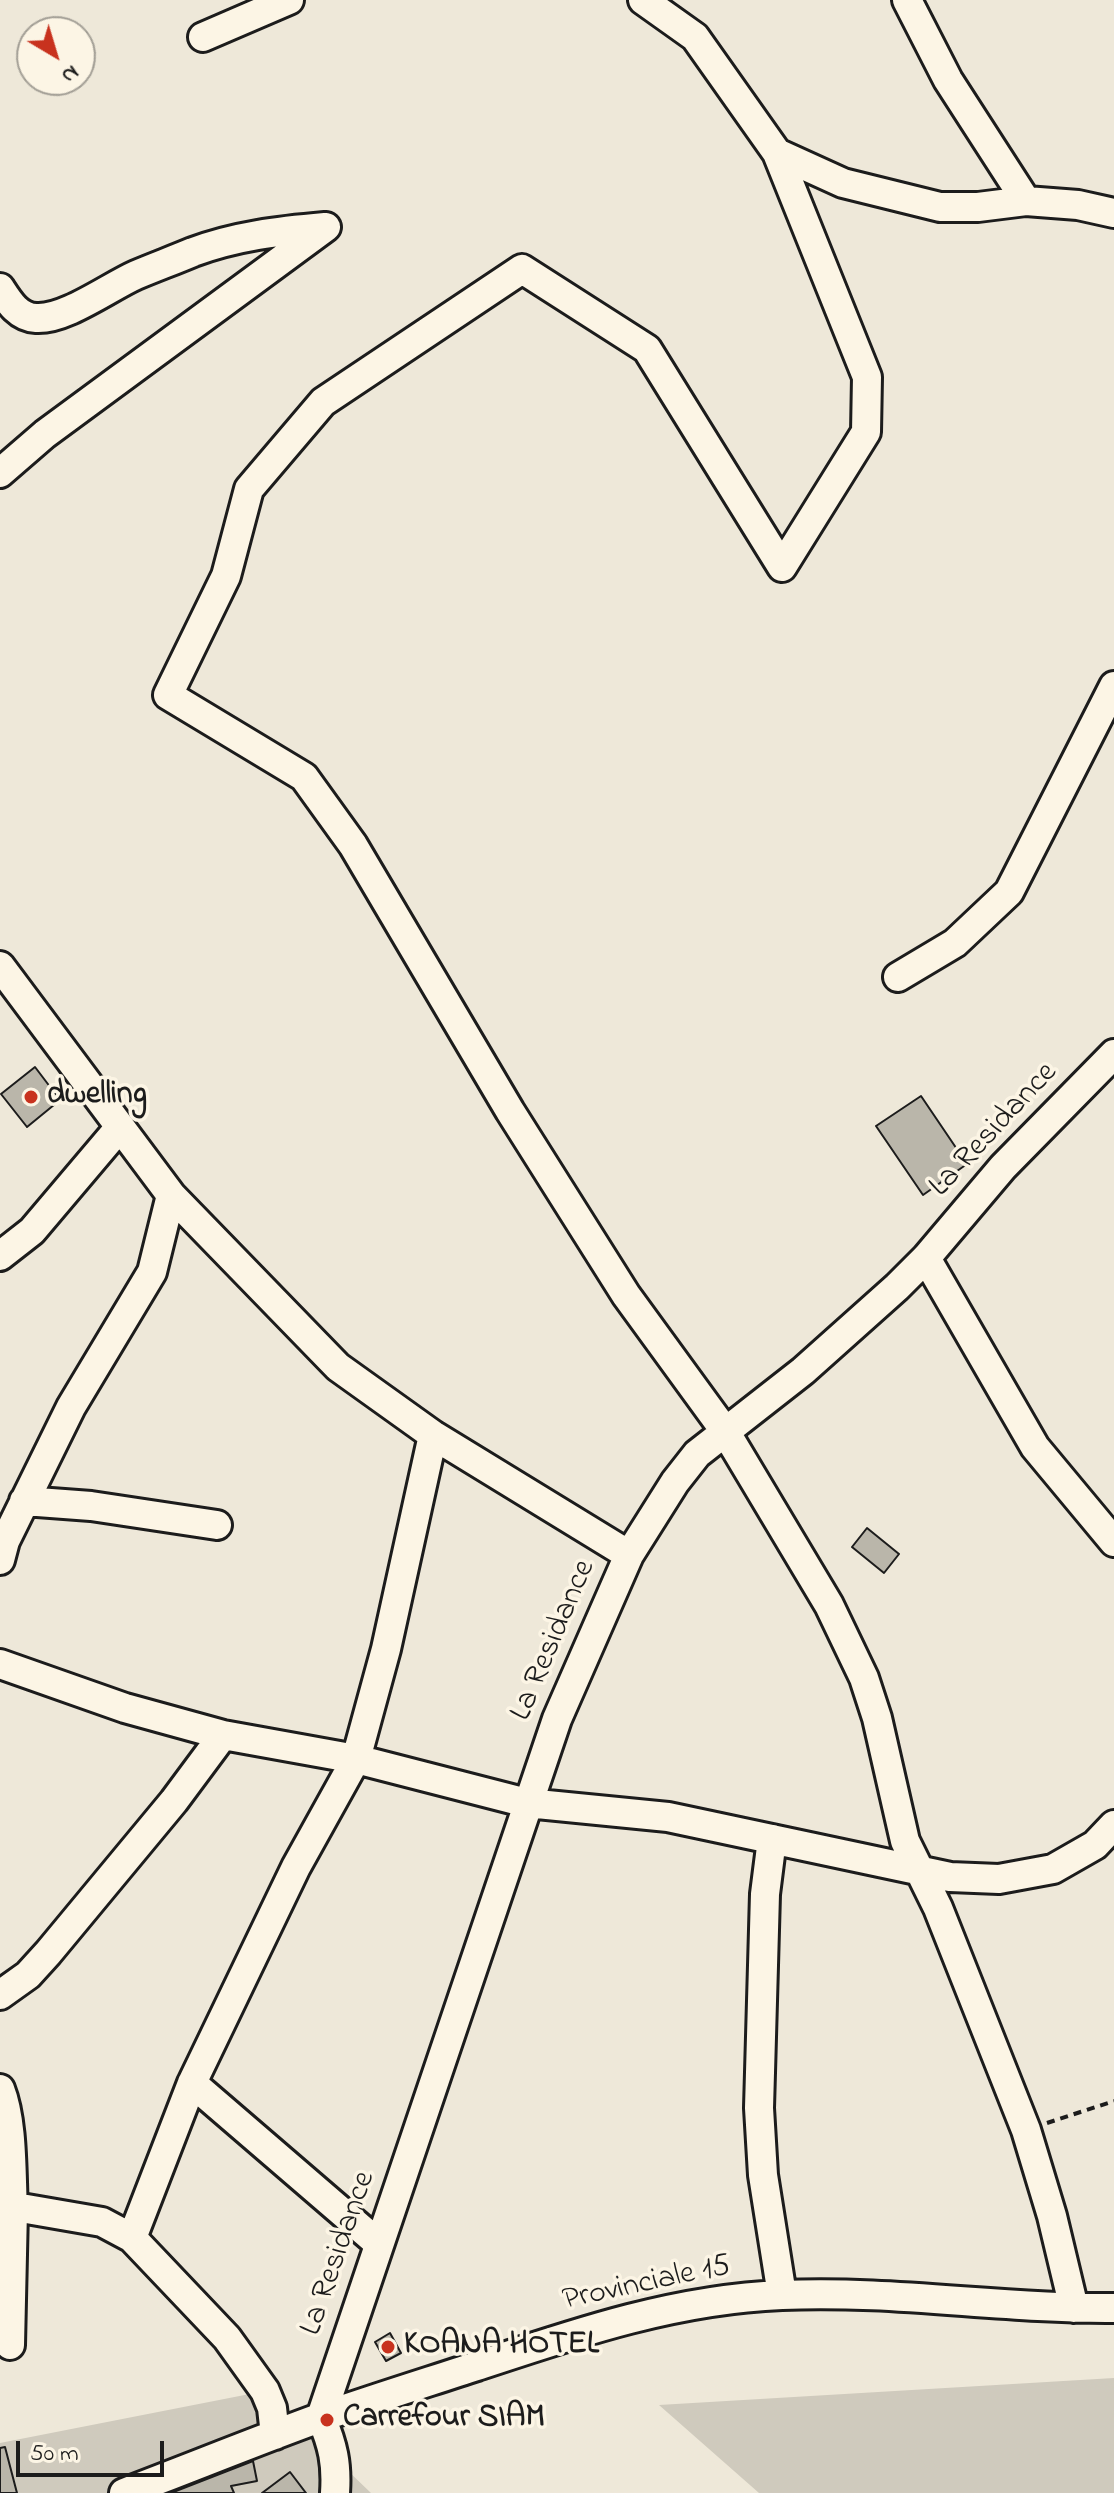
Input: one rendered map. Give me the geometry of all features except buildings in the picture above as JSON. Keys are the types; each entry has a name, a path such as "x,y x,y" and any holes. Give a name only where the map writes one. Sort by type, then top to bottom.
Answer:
{"street":[{"path":"203,37 289,0"},
{"path":"643,0 695,37 777,153 867,377 866,432 782,567 647,349 522,269 323,402 249,489 226,576 168,695 304,777 353,845 510,1111 626,1295 725,1431 829,1605 864,1678 877,1718 901,1826 938,1908 1026,2130 1052,2216 1074,2308"},
{"path":"907,0 948,80 1026,201"},
{"path":"777,153 843,183 940,207 978,207 1026,201 1078,205 1114,213"},
{"path":"0,288 21,314 37,319 59,313 135,276 230,240 326,227 45,434 0,473"},
{"path":"898,977 955,943 1009,892 1114,686"},
{"path":"0,966 171,1195 338,1367 433,1435 629,1555"},
{"name":"La Residance","path":"321,2417 557,1719 629,1555 675,1482 697,1454 803,1371 866,1316 926,1258 1003,1167 1114,1054"},
{"path":"0,1256 32,1231 120,1127"},
{"path":"0,1560 5,1541 71,1407 152,1272 171,1195"},
{"path":"926,1258 1035,1447 1114,1542"},
{"path":"132,2238 192,2083 296,1867 356,1759 386,1649 433,1435"},
{"path":"24,1501 91,1506 217,1525"},
{"path":"0,1664 125,1708 223,1735 356,1759 527,1803 668,1817 950,1877 999,1879 1053,1869 1095,1845 1114,1825"},
{"path":"0,1995 28,1975 48,1953 174,1801 223,1735"},
{"path":"772,1839 765,1894 759,2108 763,2175 782,2295"},
{"path":"192,2083 379,2244"},
{"path":"0,2089 7,2128 13,2209 10,2345"},
{"path":"13,2209 102,2222 132,2238 227,2338 265,2391 272,2408 275,2435"},
{"name":"Provinciale 15","path":"124,2493 321,2417 554,2340 635,2317 718,2301 782,2295 932,2297 1074,2308 1114,2308"},
{"path":"321,2417 337,2468 335,2493"}],"path":[{"path":"1026,2130 1114,2101"}],"shaded area":[{"path":"1114,2378 1114,2493 759,2493 659,2405"},
{"path":"265,2391 371,2493 0,2493 0,2443"}],"place":[{"name":"dwelling","path":"31,1097"},
{"name":"KOANA HOTEL","path":"388,2347"},
{"name":"Carrefour SIAM","path":"327,2420"}]}
